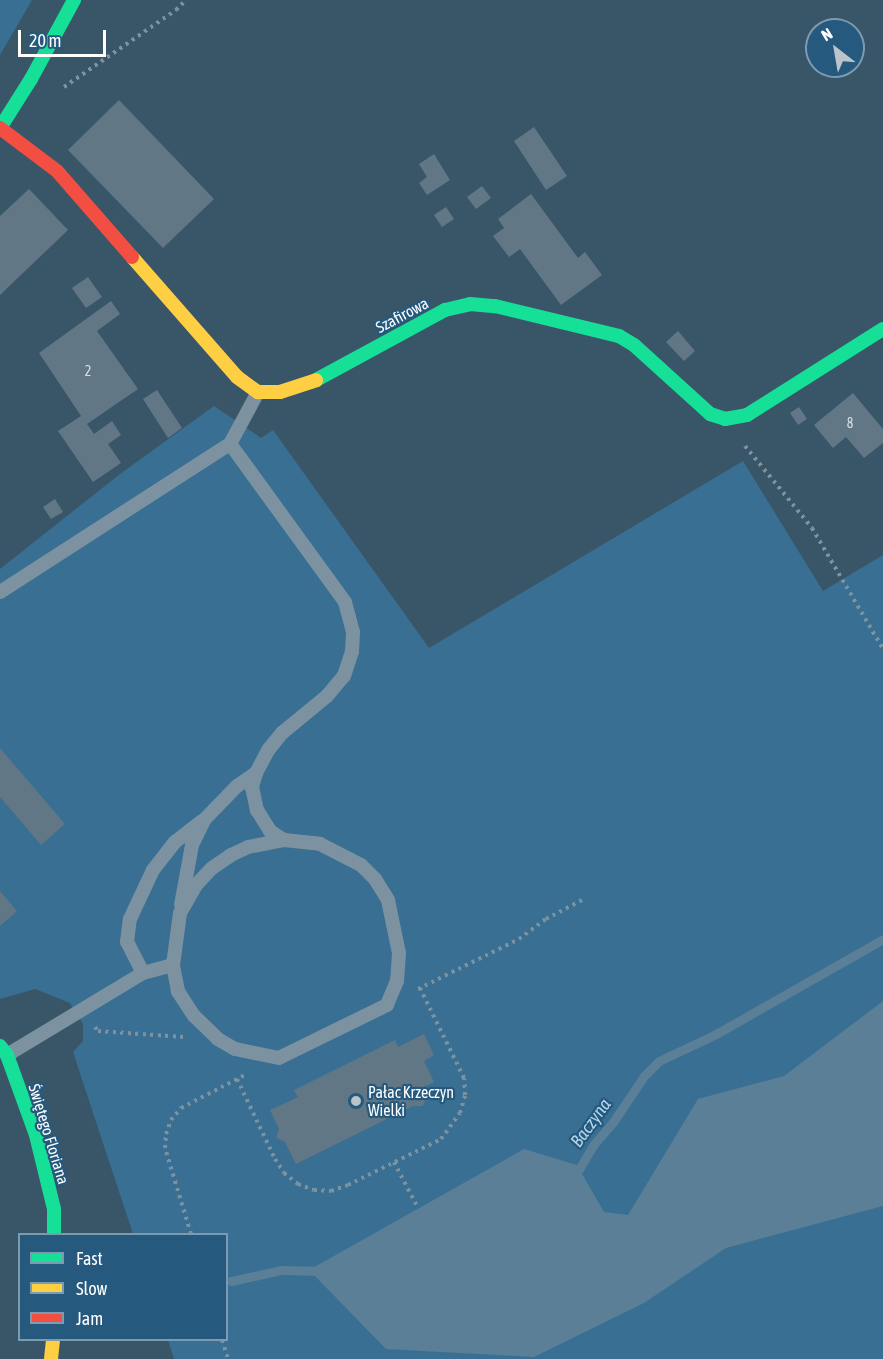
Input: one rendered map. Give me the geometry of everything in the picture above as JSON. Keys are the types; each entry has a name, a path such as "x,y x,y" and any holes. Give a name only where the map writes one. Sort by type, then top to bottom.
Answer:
{"street":[{"path":"74,0 40,63 0,128 57,171 237,377 258,393"},
{"name":"Szafirowa","path":"258,393 280,392 313,382 445,310 470,304 495,306 619,336 634,345 710,414 726,419"},
{"path":"726,419 747,415 883,328"},
{"name":"Świętego Floriana","path":"3,1051 36,1135 54,1209 54,1233"},
{"path":"51,1359 53,1341"}],"lane":[{"path":"0,592 230,444 258,393"},
{"path":"230,444 345,602 353,632 352,652 344,676 327,696 282,733 269,749 252,786 257,810 270,831 284,840"},
{"path":"142,973 127,942 129,919 153,870 175,842 204,820 237,786 256,774"},
{"path":"180,913 196,885 212,868 248,847 284,840 320,844 361,865 380,886 388,900 399,953 397,981 387,1005 279,1058 235,1049 218,1039 194,1016 178,991 173,965 180,913 192,845 204,820"},
{"path":"3,1051 85,1008 142,973 173,965"}],"path":[{"path":"62,88 176,10 186,0"},
{"path":"726,419 737,437 812,528 883,649"},
{"path":"387,1005 519,939 546,919 586,898"},
{"path":"237,1079 284,1173 298,1184 314,1190 331,1191 441,1139 460,1113 465,1095 464,1078 458,1061 420,988"},
{"path":"85,1008 98,1031 218,1039"},
{"path":"191,1233 165,1148 166,1134 171,1120 181,1108 279,1058"},
{"path":"394,1162 418,1208"},
{"path":"222,1341 228,1359"}],"shaded area":[{"path":"0,0 32,0 0,55"},
{"path":"214,406 261,438 273,430 429,648 743,461 823,591 883,555 883,1359 174,1359 168,1341 228,1341 228,1233 133,1233 73,1052 83,1041 83,1024 70,1003 35,989 0,999 0,569 120,474"},
{"path":"883,1001 883,1206 726,1248 644,1303 534,1357 386,1349 309,1270 524,1149 577,1165 604,1212 628,1215 698,1099 784,1076"}],"building":[{"path":"119,100 214,199 163,248 68,150"},
{"path":"534,127 567,176 546,190 514,141"},
{"path":"434,154 450,180 427,195 419,183 427,177 419,164"},
{"path":"482,186 491,198 476,209 467,197"},
{"path":"29,189 68,230 0,295 0,216"},
{"path":"531,194 578,258 585,252 602,275 561,305 520,249 509,257 493,236 504,228 498,219"},
{"path":"446,207 454,219 442,227 434,215"},
{"path":"88,277 102,297 86,308 72,288"},
{"path":"111,301 120,314 97,331 138,389 87,424 94,434 112,421 121,435 108,444 121,463 93,482 58,431 81,416 39,353"},
{"path":"678,331 695,351 684,361 666,342"},
{"path":"157,390 182,428 168,438 143,399"},
{"path":"853,393 883,429 883,443 864,458 846,437 833,448 814,425"},
{"path":"799,407 807,419 798,425 790,413"},
{"path":"55,499 63,512 51,519 43,507"},
{"path":"0,748 65,824 41,845 0,797"},
{"path":"0,891 17,911 0,926"},
{"name":"Pałac Krzeczyn Wielki","path":"424,1034 434,1055 424,1061 434,1082 419,1089 427,1096 423,1106 413,1106 296,1164 285,1142 276,1138 279,1129 270,1110 298,1097 294,1090 395,1040 398,1047"}],"waterway":[{"name":"Baczyna","path":"570,1175 579,1169 594,1144 613,1122 644,1076 659,1061 716,1034 883,939"},
{"name":"Baczyna","path":"231,1281 281,1270 321,1271"}],"traffic: fast":[{"path":"0,128 31,79 74,0"},
{"path":"316,380 445,310 470,304 495,306 619,336 634,345 710,414 725,419 747,415 883,329"},
{"path":"0,1046 7,1055 36,1135 54,1209 54,1233"}],"traffic: slow":[{"path":"132,257 237,377 258,392 280,392 316,380"},
{"path":"51,1359 53,1341"}],"traffic: jam":[{"path":"0,128 57,171 132,257"}],"place":[{"name":"Pałac Krzeczyn Wielki","path":"356,1101"}]}
